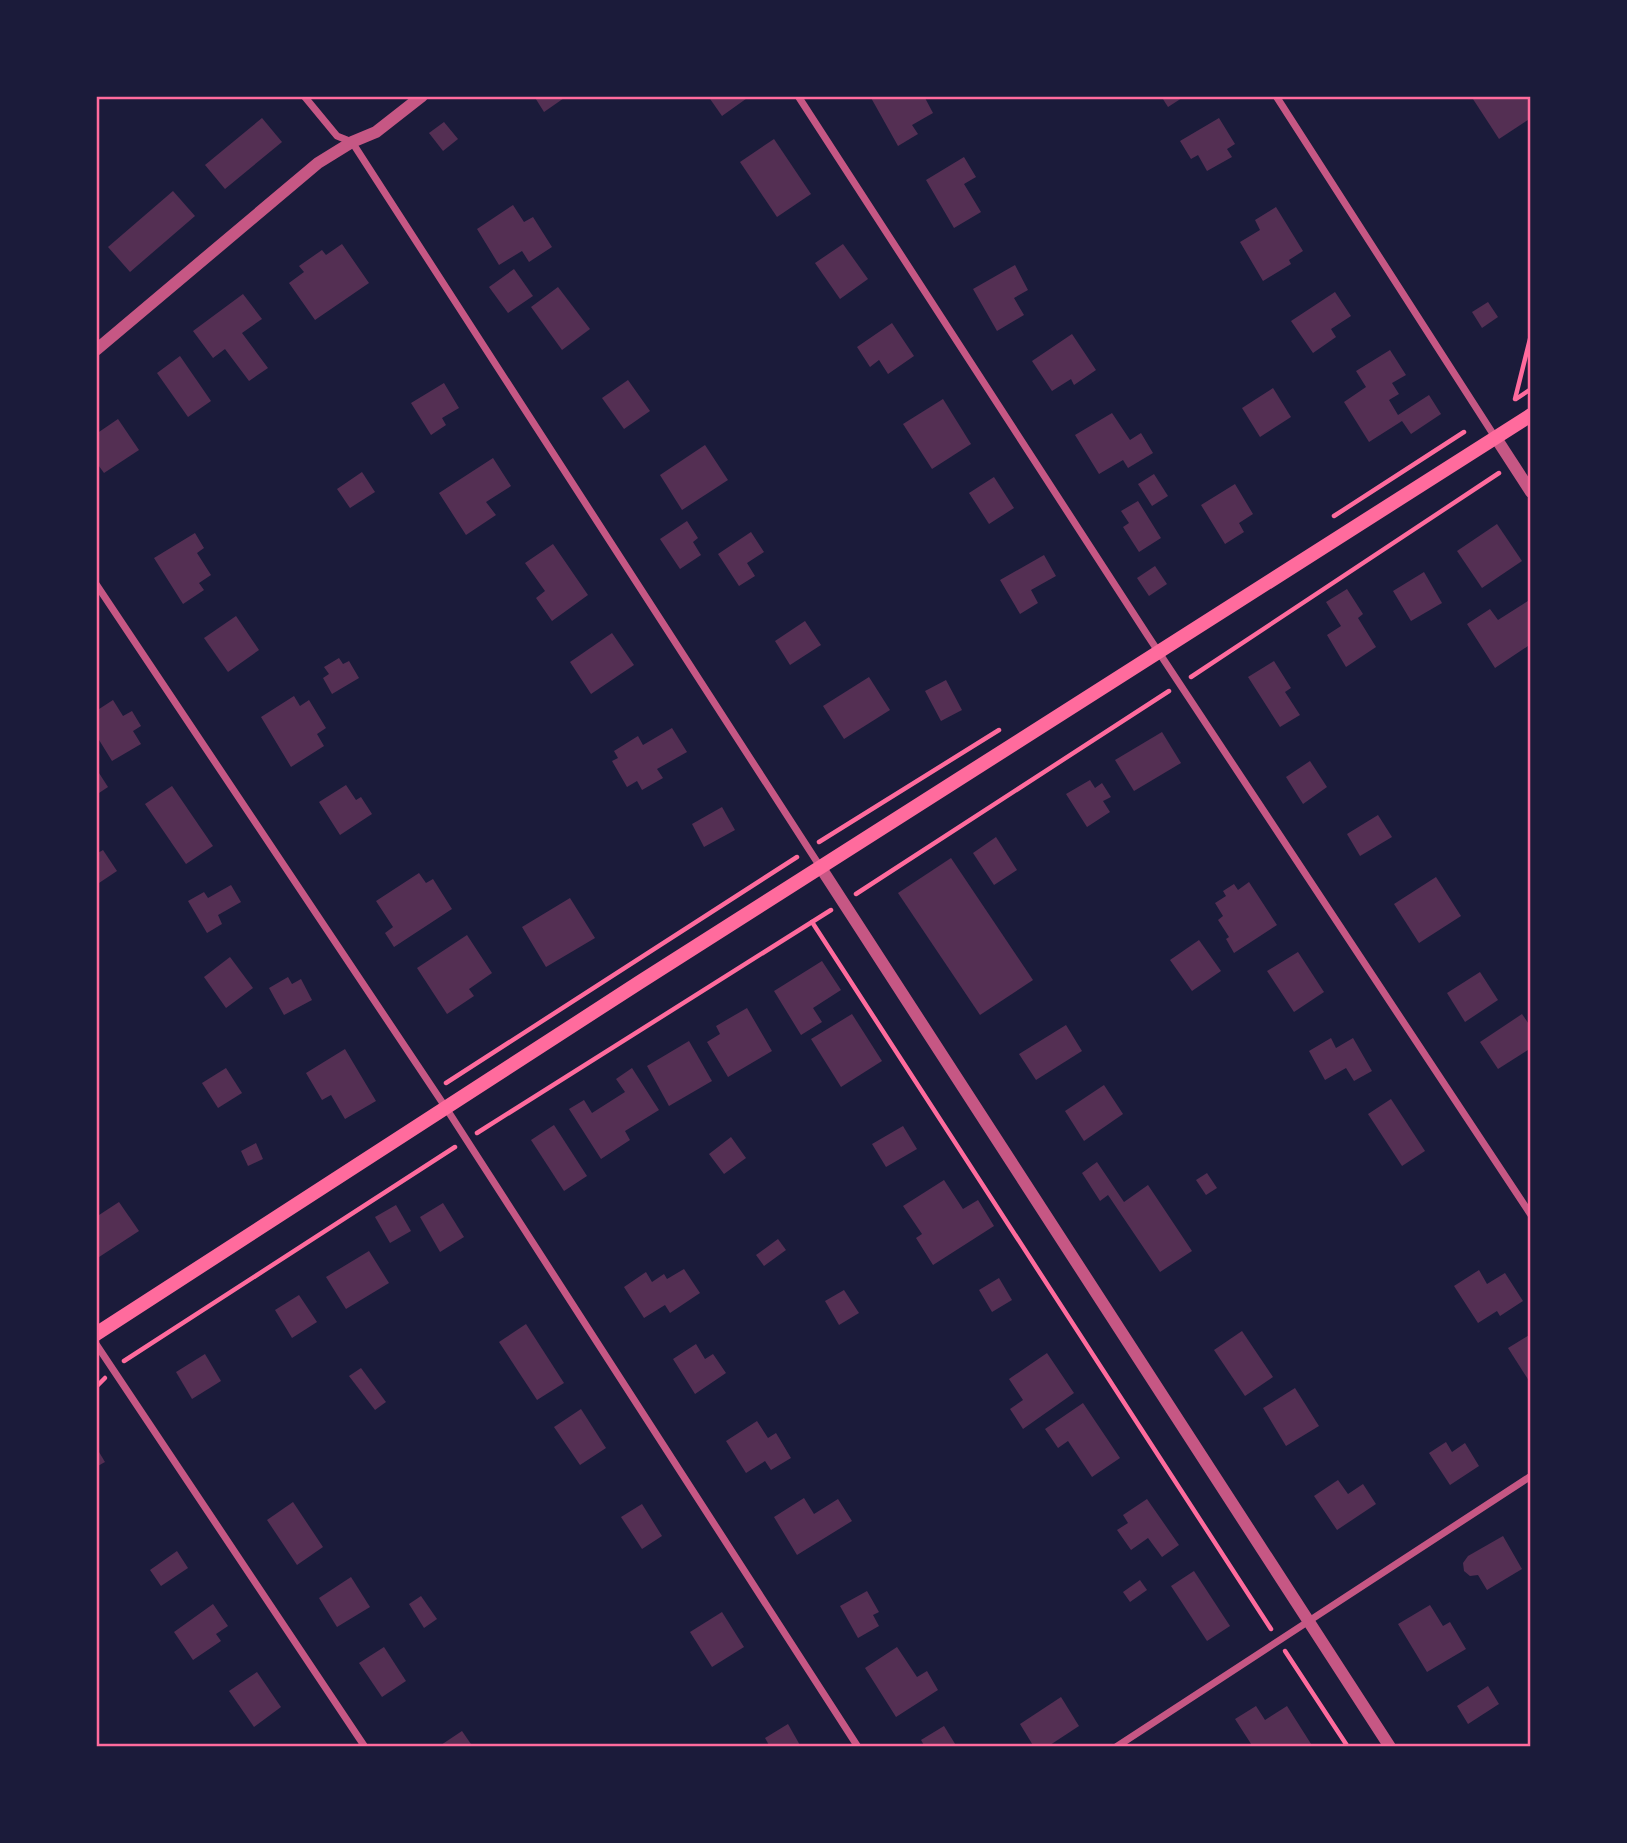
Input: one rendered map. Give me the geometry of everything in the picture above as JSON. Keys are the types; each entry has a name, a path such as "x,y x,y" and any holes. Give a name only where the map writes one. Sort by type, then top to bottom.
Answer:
{"main road":[{"path":"96,1334 821,867 1531,415"}],"street":[{"path":"304,96 337,136 352,142 1390,1747"},
{"path":"96,350 318,163 352,142 376,132 422,96"},
{"path":"798,96 1159,652 1531,1215"},
{"path":"1276,96 1531,492"},
{"path":"96,584 446,1108 859,1747"},
{"path":"96,1344 365,1747"},
{"path":"1116,1747 1531,1476"}],"path":[{"path":"1531,335 1515,399 1531,388"},
{"path":"96,1387 113,1369 466,1140 844,902 1504,470 1515,468"},
{"path":"812,922 1348,1747"}],"building":[{"path":"534,96 567,96 544,112"},
{"path":"708,96 750,96 722,116"},
{"path":"870,96 924,96 933,113 912,125 918,134 898,146"},
{"path":"1161,96 1180,96 1182,98 1168,107"},
{"path":"1471,96 1531,96 1531,118 1499,139"},
{"path":"262,118 282,142 225,189 205,165"},
{"path":"1219,118 1235,144 1227,149 1232,157 1207,171 1198,155 1191,159 1180,141"},
{"path":"444,122 458,139 443,151 429,133"},
{"path":"774,139 811,194 777,217 740,162"},
{"path":"964,157 976,177 964,184 981,212 954,228 926,180"},
{"path":"173,191 195,216 130,272 108,247"},
{"path":"513,205 524,222 533,217 552,247 529,262 522,251 499,265 477,229"},
{"path":"1276,207 1303,251 1289,260 1291,264 1263,281 1240,242 1260,230 1255,220"},
{"path":"342,244 369,283 315,320 289,283 304,272 299,266 322,250 326,255"},
{"path":"843,244 868,279 840,299 815,263"},
{"path":"1015,265 1028,290 1014,298 1024,315 997,331 973,289"},
{"path":"514,269 533,296 508,313 489,287"},
{"path":"558,287 590,329 562,350 531,307"},
{"path":"1335,292 1351,316 1331,329 1336,337 1313,353 1291,321"},
{"path":"243,294 262,319 242,333 268,368 249,381 225,349 213,358 193,331"},
{"path":"1488,302 1498,317 1482,328 1472,312"},
{"path":"892,323 914,356 888,374 879,360 870,367 857,347"},
{"path":"1072,334 1096,370 1074,385 1071,379 1052,391 1032,361"},
{"path":"1390,350 1406,375 1392,383 1399,394 1389,400 1398,415 1429,395 1441,414 1411,434 1402,421 1369,442 1344,402 1366,387 1356,371"},
{"path":"180,356 211,401 188,417 157,373"},
{"path":"628,380 650,411 624,429 602,398"},
{"path":"444,383 459,408 442,418 446,425 431,435 411,403"},
{"path":"1273,388 1291,417 1260,437 1242,408"},
{"path":"943,399 971,444 932,469 903,424"},
{"path":"1112,413 1130,440 1141,433 1153,453 1128,468 1123,460 1099,474 1075,435"},
{"path":"118,419 139,450 104,473 96,462 96,434"},
{"path":"705,445 728,480 682,510 660,475"},
{"path":"493,458 511,486 486,502 496,515 466,535 439,493"},
{"path":"362,472 375,492 350,508 337,489"},
{"path":"1154,474 1168,496 1152,506 1138,484"},
{"path":"994,477 1014,508 989,524 969,493"},
{"path":"1235,484 1253,514 1239,523 1244,532 1225,544 1201,505"},
{"path":"1138,501 1161,538 1139,552 1123,527 1129,523 1121,511"},
{"path":"687,521 698,538 693,542 701,555 680,569 660,539"},
{"path":"1497,524 1522,561 1482,588 1457,551"},
{"path":"751,532 764,552 747,563 755,576 739,586 718,554"},
{"path":"195,533 204,548 197,553 211,575 199,583 204,590 183,604 154,558"},
{"path":"553,544 588,595 552,621 536,598 545,591 525,563"},
{"path":"1044,555 1056,576 1031,590 1038,603 1020,614 1000,580"},
{"path":"1155,566 1167,584 1149,596 1137,578"},
{"path":"1424,572 1442,603 1411,621 1393,591"},
{"path":"1347,589 1363,614 1358,618 1376,647 1346,667 1327,635 1341,626 1326,602"},
{"path":"1531,599 1531,644 1495,668 1467,624 1490,609 1498,620"},
{"path":"236,616 259,650 228,672 204,638"},
{"path":"805,621 821,645 790,665 775,641"},
{"path":"612,633 634,665 591,694 570,662"},
{"path":"339,658 343,664 349,661 359,678 332,694 323,678 329,674 324,667"},
{"path":"1274,661 1291,688 1285,692 1300,715 1280,727 1248,677"},
{"path":"869,677 890,710 844,739 823,706"},
{"path":"946,680 962,710 941,721 925,691"},
{"path":"294,696 300,706 309,700 326,728 317,734 324,746 291,767 261,717"},
{"path":"113,700 123,716 132,711 141,726 133,731 141,744 112,761 96,735 96,711"},
{"path":"672,728 687,752 657,769 663,778 642,790 637,781 627,787 612,761 618,758 614,751 638,736 643,745"},
{"path":"1162,732 1181,763 1134,791 1115,760"},
{"path":"1310,761 1327,787 1303,804 1286,777"},
{"path":"99,773 108,787 96,795 96,775"},
{"path":"1090,780 1095,788 1102,783 1111,797 1103,801 1110,812 1087,827 1066,794"},
{"path":"346,785 356,800 361,797 372,814 340,835 319,802"},
{"path":"172,786 213,846 186,864 145,804"},
{"path":"722,807 735,830 704,847 692,824"},
{"path":"1378,815 1392,837 1360,856 1347,834"},
{"path":"996,837 1017,870 994,885 973,853"},
{"path":"103,850 117,871 96,885 96,854"},
{"path":"951,858 1033,980 980,1015 898,893"},
{"path":"419,873 426,883 433,879 452,909 394,947 385,933 393,927 376,901"},
{"path":"1436,877 1461,916 1419,943 1394,904"},
{"path":"1249,882 1277,925 1234,953 1226,939 1229,937 1218,920 1223,916 1215,903 1226,896 1223,891 1234,884 1238,890"},
{"path":"231,885 241,902 218,915 222,924 207,933 188,901 204,892 208,898"},
{"path":"570,898 595,938 546,967 522,927"},
{"path":"467,935 492,973 469,989 474,996 447,1014 417,968"},
{"path":"1199,940 1221,971 1192,991 1170,960"},
{"path":"1298,952 1324,992 1294,1012 1267,971"},
{"path":"230,957 253,988 226,1008 204,977"},
{"path":"822,961 841,990 813,1008 822,1022 801,1035 774,991"},
{"path":"1480,972 1498,1000 1465,1022 1447,993"},
{"path":"288,977 292,984 301,979 312,1000 284,1015 269,988"},
{"path":"747,1008 772,1051 728,1077 707,1042 720,1034 716,1026"},
{"path":"852,1014 882,1061 841,1087 811,1039"},
{"path":"1522,1014 1531,1027 1531,1048 1498,1069 1480,1042"},
{"path":"1066,1025 1082,1051 1036,1080 1019,1054"},
{"path":"1331,1038 1336,1048 1353,1038 1372,1071 1354,1081 1346,1068 1325,1080 1309,1051"},
{"path":"689,1041 712,1081 669,1106 647,1066"},
{"path":"345,1049 376,1101 345,1119 331,1095 322,1100 306,1073"},
{"path":"226,1068 242,1093 218,1108 202,1083"},
{"path":"632,1068 659,1110 625,1131 630,1140 601,1159 569,1109 584,1100 592,1113 625,1092 616,1079"},
{"path":"1104,1085 1123,1114 1084,1141 1065,1111"},
{"path":"1391,1099 1425,1151 1402,1166 1368,1114"},
{"path":"554,1125 587,1176 564,1191 531,1140"},
{"path":"903,1126 917,1149 886,1167 872,1144"},
{"path":"731,1137 746,1158 724,1174 709,1154"},
{"path":"256,1143 263,1159 248,1166 241,1151"},
{"path":"1097,1162 1124,1202 1148,1185 1192,1251 1160,1272 1108,1195 1100,1201 1082,1173"},
{"path":"1207,1173 1217,1188 1206,1195 1196,1180"},
{"path":"944,1180 963,1209 978,1200 994,1226 933,1265 916,1238 922,1234 903,1206"},
{"path":"119,1202 139,1231 96,1259 96,1217"},
{"path":"443,1203 464,1237 440,1252 420,1217"},
{"path":"396,1205 411,1231 390,1243 375,1217"},
{"path":"778,1239 786,1250 764,1266 756,1255"},
{"path":"369,1251 389,1283 346,1309 326,1277"},
{"path":"684,1269 700,1293 670,1313 665,1305 644,1318 624,1287 646,1272 652,1282 664,1274 667,1279"},
{"path":"1479,1270 1487,1284 1505,1273 1523,1301 1500,1316 1497,1311 1478,1323 1454,1286"},
{"path":"999,1278 1012,1300 992,1312 979,1290"},
{"path":"844,1290 859,1313 839,1325 825,1301"},
{"path":"299,1295 317,1322 292,1338 275,1310"},
{"path":"526,1324 564,1383 537,1400 499,1342"},
{"path":"1242,1331 1273,1377 1245,1396 1214,1350"},
{"path":"1531,1334 1531,1384 1508,1348"},
{"path":"696,1344 705,1359 713,1354 726,1373 695,1394 673,1359"},
{"path":"1047,1353 1074,1393 1023,1429 1010,1409 1023,1400 1009,1379"},
{"path":"205,1354 221,1381 192,1399 176,1372"},
{"path":"361,1368 386,1402 375,1410 349,1376"},
{"path":"1295,1388 1319,1426 1286,1446 1263,1408"},
{"path":"1083,1403 1120,1458 1092,1477 1068,1441 1058,1448 1045,1429"},
{"path":"581,1409 606,1448 580,1465 554,1427"},
{"path":"757,1421 768,1438 776,1433 791,1458 771,1470 765,1461 746,1473 726,1441"},
{"path":"1446,1442 1452,1452 1465,1443 1479,1466 1450,1485 1429,1453"},
{"path":"96,1447 105,1462 96,1467"},
{"path":"1338,1480 1348,1494 1363,1484 1376,1504 1337,1530 1314,1496"},
{"path":"804,1498 814,1514 838,1499 852,1521 797,1555 774,1517"},
{"path":"1147,1499 1179,1545 1162,1557 1148,1538 1131,1550 1117,1530 1128,1523 1123,1515"},
{"path":"293,1502 323,1547 297,1565 267,1520"},
{"path":"642,1504 662,1536 642,1549 621,1517"},
{"path":"1503,1536 1522,1569 1487,1590 1478,1575 1470,1576 1464,1571 1463,1563 1468,1556"},
{"path":"177,1551 188,1568 161,1586 150,1570"},
{"path":"1194,1571 1230,1626 1207,1641 1171,1586"},
{"path":"351,1577 370,1607 337,1627 319,1598"},
{"path":"1140,1580 1147,1590 1130,1602 1123,1592"},
{"path":"867,1591 879,1612 873,1615 879,1626 858,1638 840,1606"},
{"path":"421,1596 437,1619 424,1628 409,1604"},
{"path":"213,1604 228,1626 216,1634 221,1641 193,1660 174,1632"},
{"path":"1430,1605 1443,1626 1450,1622 1466,1649 1427,1672 1398,1624"},
{"path":"722,1612 744,1647 712,1667 690,1632"},
{"path":"384,1647 406,1681 382,1697 359,1663"},
{"path":"897,1647 917,1677 927,1671 938,1690 896,1717 865,1668"},
{"path":"257,1672 281,1707 254,1727 229,1691"},
{"path":"1488,1686 1499,1704 1468,1724 1457,1706"},
{"path":"1061,1697 1079,1726 1047,1747 1034,1747 1020,1724"},
{"path":"1256,1706 1265,1720 1287,1706 1313,1747 1253,1747 1235,1719"},
{"path":"788,1724 801,1747 770,1747 765,1738"},
{"path":"944,1726 957,1747 925,1747 921,1740"},
{"path":"462,1731 473,1747 438,1747"}]}
